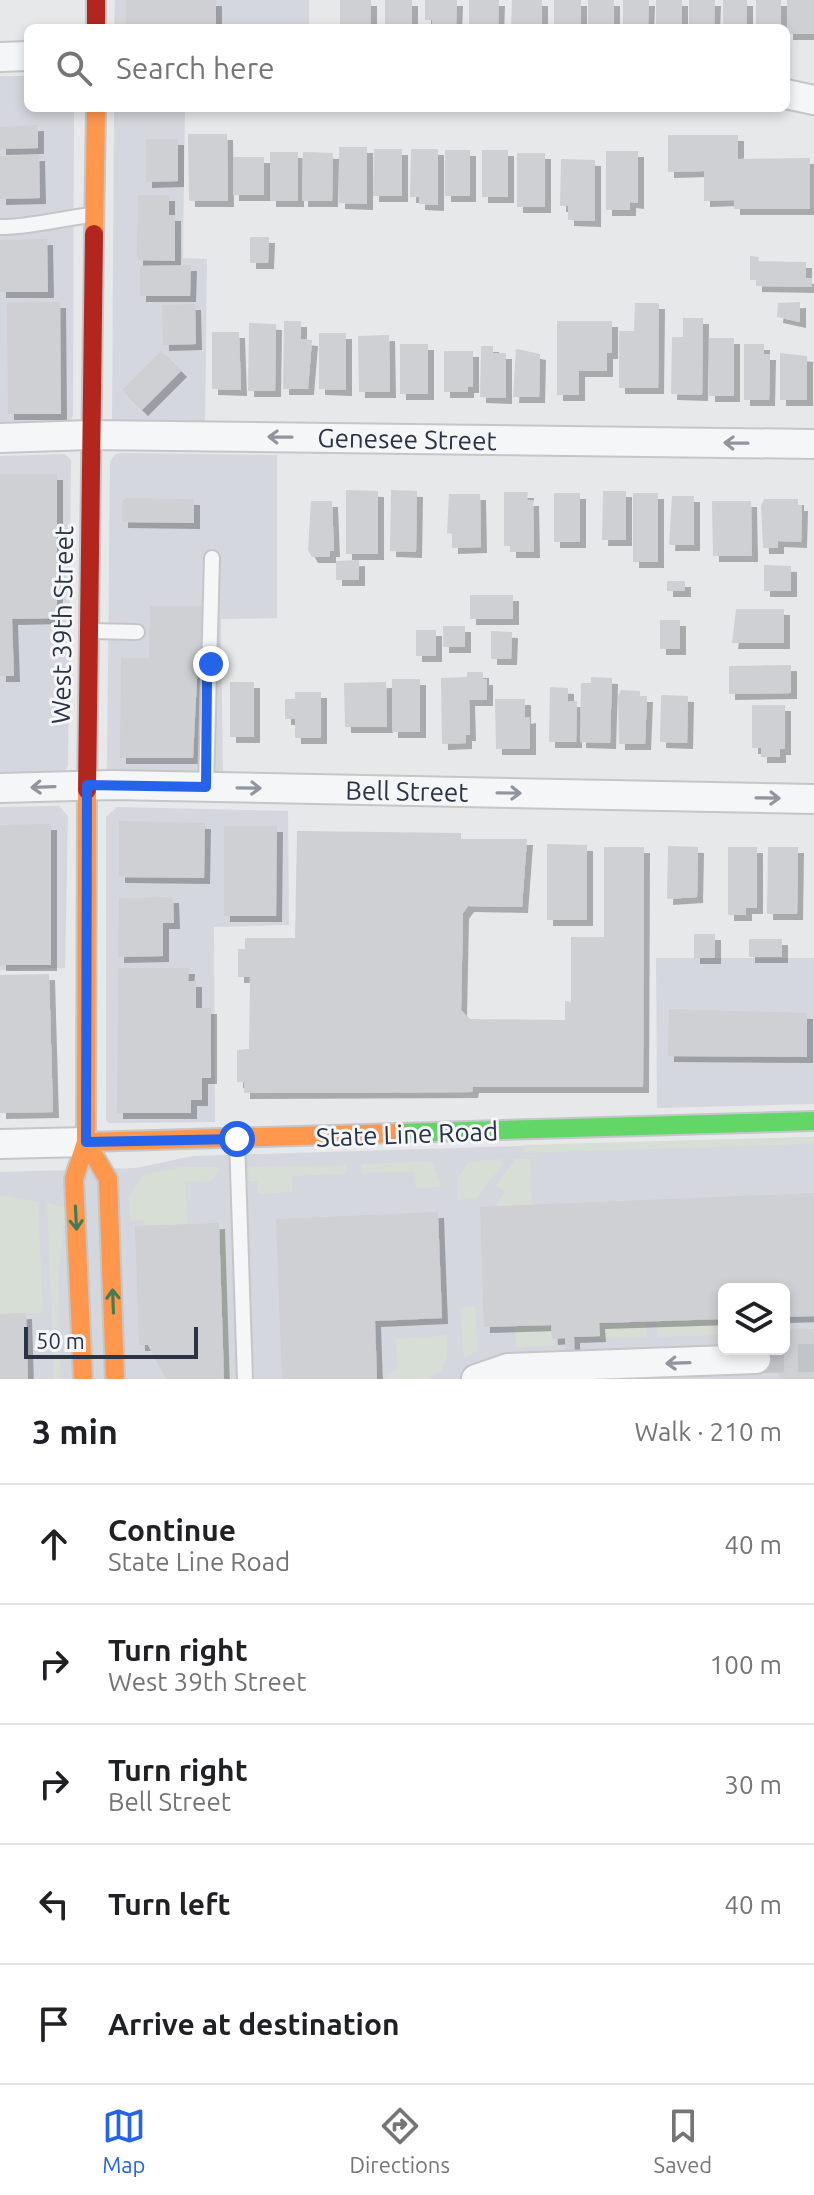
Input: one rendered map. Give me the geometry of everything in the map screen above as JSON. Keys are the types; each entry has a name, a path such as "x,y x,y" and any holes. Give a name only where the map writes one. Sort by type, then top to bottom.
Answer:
{"main road":[{"path":"96,0 96,24"},
{"name":"West 39th Street","path":"86,1142 88,631 96,112"},
{"name":"State Line Road","path":"86,1142 814,1121"},
{"path":"83,1379 74,1179 86,1142"},
{"path":"86,1142 108,1179 115,1379"}],"street":[{"path":"0,57 24,56"},
{"path":"790,95 814,100"},
{"name":"Genesee Street","path":"0,438 90,435 814,444"},
{"name":"Bell Street","path":"0,788 87,785 814,799"},
{"name":"State Line Road","path":"0,1144 86,1142"},
{"path":"476,1379 509,1374 756,1359"}],"lane":[{"path":"0,227 33,227 64,217 94,215"},
{"path":"206,787 212,558"},
{"path":"88,631 137,632"},
{"path":"237,1139 245,1379"}],"shaded area":[{"path":"115,0 309,0 309,24 114,24"},
{"path":"0,76 24,76 24,112 74,112 73,415 70,423 0,428"},
{"path":"114,112 185,112 183,258 207,259 205,425 115,423 112,420"},
{"path":"65,454 71,460 68,766 64,773 0,778 0,456"},
{"path":"115,454 277,455 277,618 221,619 223,777 110,774 107,770 110,462"},
{"path":"59,806 68,816 65,968 0,970 0,807"},
{"path":"117,807 288,811 289,925 214,927 215,1122 109,1123 106,1120 106,817"},
{"path":"656,958 814,958 814,1104 657,1108"},
{"path":"814,1137 814,1379 0,1379 0,1172 136,1168 193,1156"},
{"path":"814,1137 813,1144 524,1153 523,1145"},
{"path":"501,1159 503,1164 476,1199 458,1200 458,1177 469,1161"},
{"path":"516,1159 530,1159 532,1205 495,1206 505,1192 496,1186"},
{"path":"432,1161 441,1187 416,1188 415,1172 361,1173 361,1164"},
{"path":"346,1165 346,1174 292,1176 293,1192 258,1194 257,1181 249,1181 248,1169 253,1167"},
{"path":"181,1167 220,1167 212,1181 185,1182 188,1224 144,1226 144,1220 130,1221 129,1197 144,1174"},
{"path":"0,1195 38,1202 43,1313 0,1314"},
{"path":"47,1203 66,1208 58,1278 61,1379 54,1379"},
{"path":"219,1221 226,1234 231,1379 224,1379"},
{"path":"475,1305 478,1350 464,1359 460,1308"},
{"path":"718,1319 718,1335 657,1337 656,1321"},
{"path":"646,1322 647,1337 600,1339 599,1323"},
{"path":"551,1325 554,1346 516,1347 515,1326"},
{"path":"447,1335 447,1355 442,1371 426,1379 383,1379 397,1368 396,1339"}],"building":[{"path":"126,0 216,0 216,24 126,24"},
{"path":"340,0 371,0 371,24 340,24"},
{"path":"385,0 412,0 412,24 385,24"},
{"path":"425,0 457,0 456,24 432,24 432,20 425,20"},
{"path":"469,0 499,0 498,24 469,24"},
{"path":"512,0 542,0 542,24 511,24"},
{"path":"554,0 581,0 581,24 554,24"},
{"path":"588,0 614,0 614,24 588,24"},
{"path":"623,0 649,0 648,24 623,24"},
{"path":"656,0 682,0 682,24 656,24"},
{"path":"689,0 715,0 714,24 689,24"},
{"path":"723,0 747,0 747,24 723,24"},
{"path":"756,0 781,0 781,24 756,24"},
{"path":"787,0 814,0 814,34 790,34 790,24 787,24"},
{"path":"38,125 38,148 0,149 0,127"},
{"path":"188,134 227,134 228,201 189,201"},
{"path":"668,135 738,135 738,159 810,158 810,209 734,209 734,200 704,201 704,171 668,172"},
{"path":"146,139 178,139 178,181 146,182"},
{"path":"339,147 367,147 367,204 339,203"},
{"path":"374,149 402,149 402,196 373,196"},
{"path":"411,149 438,149 438,205 419,204 419,197 410,197"},
{"path":"445,150 470,150 470,196 445,196"},
{"path":"482,150 508,150 508,197 482,197"},
{"path":"606,151 638,151 638,203 630,202 630,210 606,210"},
{"path":"270,152 298,152 298,201 270,201"},
{"path":"303,152 333,153 332,201 302,201"},
{"path":"517,153 545,153 545,207 517,207"},
{"path":"39,155 40,198 0,199 0,156"},
{"path":"233,157 264,157 264,195 233,195"},
{"path":"561,159 595,160 595,221 568,220 568,206 560,206"},
{"path":"138,195 169,195 169,215 175,215 175,261 137,260"},
{"path":"250,237 269,237 268,263 250,263"},
{"path":"47,239 48,292 0,292 0,240"},
{"path":"750,256 759,257 758,261 806,262 806,278 812,278 812,287 756,286 756,280 750,280"},
{"path":"191,265 190,296 140,296 140,266"},
{"path":"60,302 61,414 8,414 7,303"},
{"path":"800,302 800,322 777,317 778,303"},
{"path":"635,303 659,303 658,388 619,388 619,331 634,331"},
{"path":"195,304 196,344 163,345 162,305"},
{"path":"683,318 703,318 702,395 671,394 672,337 683,337"},
{"path":"284,321 301,321 301,339 312,340 308,389 283,389"},
{"path":"557,321 612,321 612,353 607,353 607,371 579,371 579,395 557,395"},
{"path":"249,323 276,324 275,391 248,391"},
{"path":"212,332 239,332 241,390 212,389"},
{"path":"319,333 346,333 346,390 319,389"},
{"path":"389,335 390,392 359,392 358,336"},
{"path":"709,338 734,338 734,396 709,396"},
{"path":"400,344 428,344 428,394 400,394"},
{"path":"744,344 764,344 764,354 770,354 769,400 744,400"},
{"path":"481,346 493,346 493,353 506,353 506,398 480,397"},
{"path":"516,349 540,354 539,397 513,397"},
{"path":"161,351 181,371 142,410 122,390"},
{"path":"444,351 473,351 473,387 468,387 468,392 444,392"},
{"path":"780,353 807,356 807,400 780,400"},
{"path":"0,474 57,474 57,618 12,619 14,676 0,676"},
{"path":"346,490 378,491 378,554 346,554"},
{"path":"391,490 417,491 416,552 390,551"},
{"path":"603,491 626,491 626,540 602,540"},
{"path":"504,492 528,492 527,500 533,500 534,552 510,552 510,546 504,546"},
{"path":"554,493 580,493 580,542 554,542"},
{"path":"633,493 658,493 658,562 633,562"},
{"path":"449,494 480,494 481,547 452,548 452,534 447,533"},
{"path":"672,496 694,496 694,545 669,545"},
{"path":"127,498 194,499 194,523 122,522 122,501"},
{"path":"764,499 798,499 798,505 802,505 801,542 778,541 778,548 763,548 761,506"},
{"path":"311,501 332,501 334,551 330,551 330,557 312,557 308,550"},
{"path":"712,501 751,501 752,556 713,556"},
{"path":"359,560 359,580 336,580 336,561"},
{"path":"764,565 791,566 791,591 764,591"},
{"path":"667,581 685,581 685,591 667,591"},
{"path":"470,595 513,595 513,619 470,619"},
{"path":"150,606 207,606 207,614 203,614 203,659 198,659 193,758 120,758 121,658 149,658"},
{"path":"736,609 784,609 784,643 732,643"},
{"path":"660,620 680,620 680,649 660,649"},
{"path":"443,626 465,626 465,647 443,647"},
{"path":"416,630 436,630 436,656 416,656"},
{"path":"491,631 512,632 511,659 491,659"},
{"path":"791,665 791,693 729,694 729,666"},
{"path":"467,672 483,672 483,679 487,679 487,700 469,700 470,735 466,735 466,743 442,744 441,678 467,677"},
{"path":"591,677 612,678 610,743 580,742 581,683 591,683"},
{"path":"392,679 420,679 420,732 392,732"},
{"path":"230,682 254,682 254,737 230,737"},
{"path":"386,682 387,727 345,727 344,683"},
{"path":"550,687 568,688 568,701 577,701 576,742 549,742"},
{"path":"621,690 640,691 640,696 647,696 645,744 619,744 618,696"},
{"path":"295,692 321,692 321,738 295,738 295,719 285,719 285,699 295,699"},
{"path":"661,695 688,696 687,743 660,742"},
{"path":"495,699 525,699 525,718 530,717 530,749 496,749"},
{"path":"752,705 785,705 785,749 780,749 780,757 761,757 761,748 752,748"},
{"path":"119,821 205,823 204,878 119,877"},
{"path":"51,824 51,965 0,965 0,825"},
{"path":"224,826 277,826 276,916 224,916"},
{"path":"297,831 461,833 461,839 527,839 522,907 468,906 463,913 461,1010 469,1019 565,1020 565,1001 571,1002 571,937 604,937 604,847 644,847 643,1087 473,1087 472,1092 244,1093 244,1082 237,1082 237,1050 249,1049 250,977 238,977 238,949 245,949 245,938 295,938"},
{"path":"547,844 587,845 587,920 547,920"},
{"path":"668,846 698,847 697,897 667,899"},
{"path":"728,847 757,847 757,908 746,908 746,915 728,915"},
{"path":"768,847 798,847 797,914 767,914"},
{"path":"173,897 174,923 163,923 163,956 118,957 119,898"},
{"path":"694,934 715,934 715,958 694,958"},
{"path":"749,939 782,939 782,957 749,957"},
{"path":"118,968 189,968 188,981 196,981 196,1008 211,1008 211,1078 202,1078 202,1100 191,1100 191,1113 117,1113"},
{"path":"49,974 53,1112 0,1113 0,975"},
{"path":"669,1009 807,1013 807,1057 668,1056"},
{"path":"814,1193 814,1316 790,1317 790,1283 718,1283 718,1319 599,1323 600,1336 574,1337 575,1379 566,1379 565,1338 552,1339 551,1325 484,1327 480,1207"},
{"path":"438,1212 442,1318 375,1321 377,1379 282,1379 276,1219"},
{"path":"219,1223 224,1379 166,1379 148,1345 139,1345 135,1226"},
{"path":"26,1313 28,1379 0,1379 0,1314"},
{"path":"814,1329 814,1379 780,1379 777,1355 790,1355 790,1330"}],"tunnel":[{"path":"756,1359 814,1358"}],"traffic: fast":[{"path":"399,1133 814,1121"}],"traffic: slow":[{"path":"94,234 96,112"},
{"path":"83,1379 74,1179 86,1142 87,790"},
{"path":"86,1142 399,1133"},
{"path":"86,1142 108,1179 115,1379"}],"traffic: jam":[{"path":"96,0 96,24"},
{"path":"87,790 94,234"}],"route":[{"path":"211,664 207,679 206,787 87,785 86,1142 237,1139"}]}
